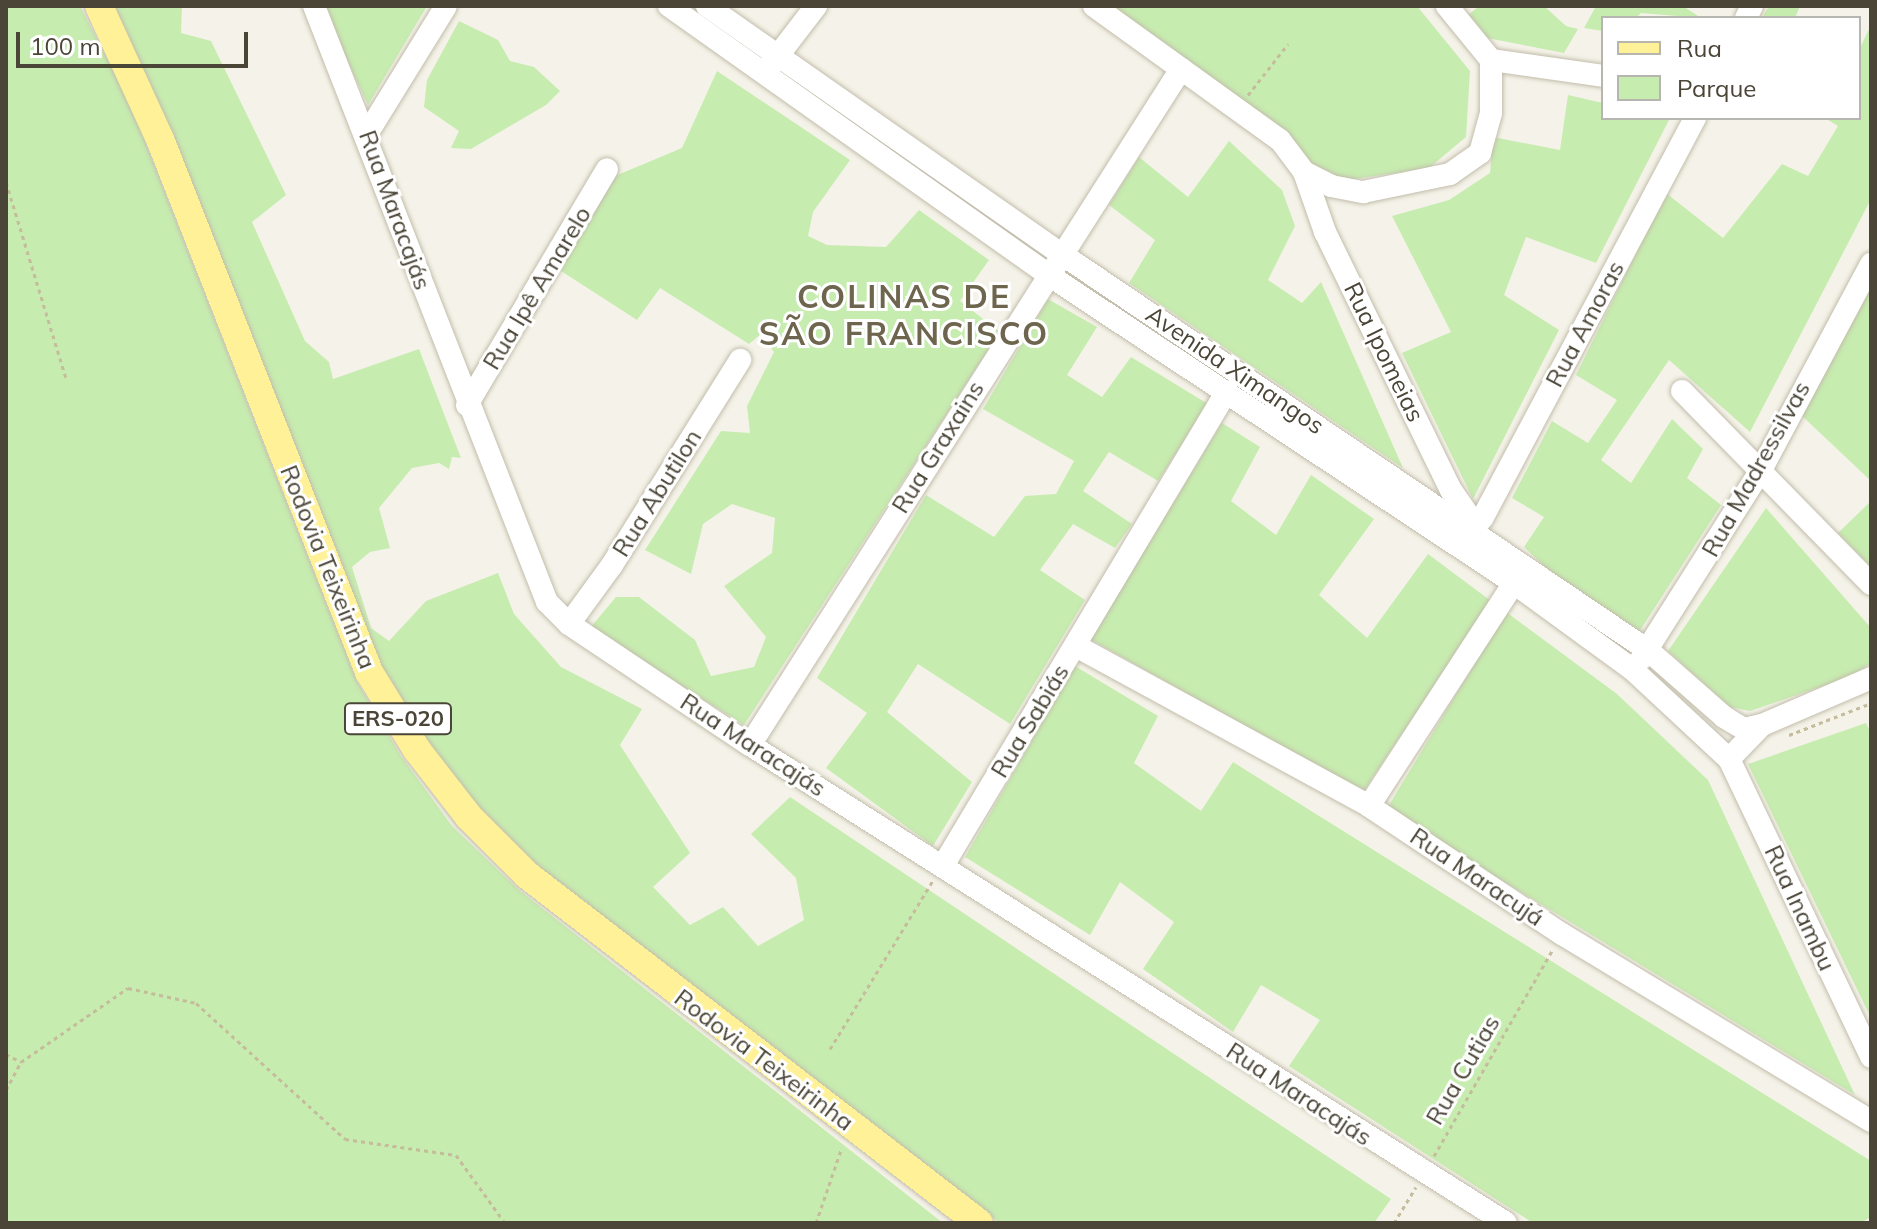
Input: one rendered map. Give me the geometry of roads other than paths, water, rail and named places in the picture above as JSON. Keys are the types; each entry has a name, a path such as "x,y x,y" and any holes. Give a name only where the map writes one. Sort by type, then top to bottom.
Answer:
{"main road":[{"name":"Rodovia Teixeirinha","path":"99,6 160,139 369,672 417,750 469,817 527,875 979,1223"}],"street":[{"name":"Rua Maracajás","path":"314,6 367,134 467,405 547,602 569,624 750,745 944,864 1423,1175 1506,1223"},
{"path":"367,134 446,6"},
{"name":"Avenida Ximangos","path":"669,6 771,65 1475,527 1649,651 1724,717 1744,729 1762,725"},
{"name":"Avenida Ximangos","path":"707,6 771,65 1047,274 1227,391 1458,549 1514,583 1632,669 1729,759"},
{"path":"771,65 816,6"},
{"path":"1094,6 1280,140 1304,172 1331,186 1363,192 1421,183 1466,166 1486,139 1491,60"},
{"path":"1447,6 1491,60 1601,76"},
{"name":"Rua Graxains","path":"750,745 1060,253 1181,69"},
{"name":"Rua Amoras","path":"1458,549 1475,527 1694,120"},
{"name":"Rua Ipê Amarelo","path":"467,405 607,169"},
{"name":"Rua Ipomeias","path":"1304,172 1332,247 1451,490 1475,527"},
{"name":"Rua Madressilvas","path":"1632,669 1649,651 1761,470 1871,264"},
{"name":"Rua Abutilon","path":"569,624 740,360"},
{"name":"Rua Sabiás","path":"944,864 1227,391"},
{"path":"1682,391 1871,584"},
{"path":"1369,806 1514,583"},
{"name":"Rua Maracujá","path":"1076,646 1369,806 1562,934 1871,1121"},
{"path":"1729,759 1762,725 1871,678"},
{"name":"Rua Inambu","path":"1729,759 1871,1057"}],"district":[{"name":"COLINAS DE SÃO FRANCISCO","path":"904,316"}]}
